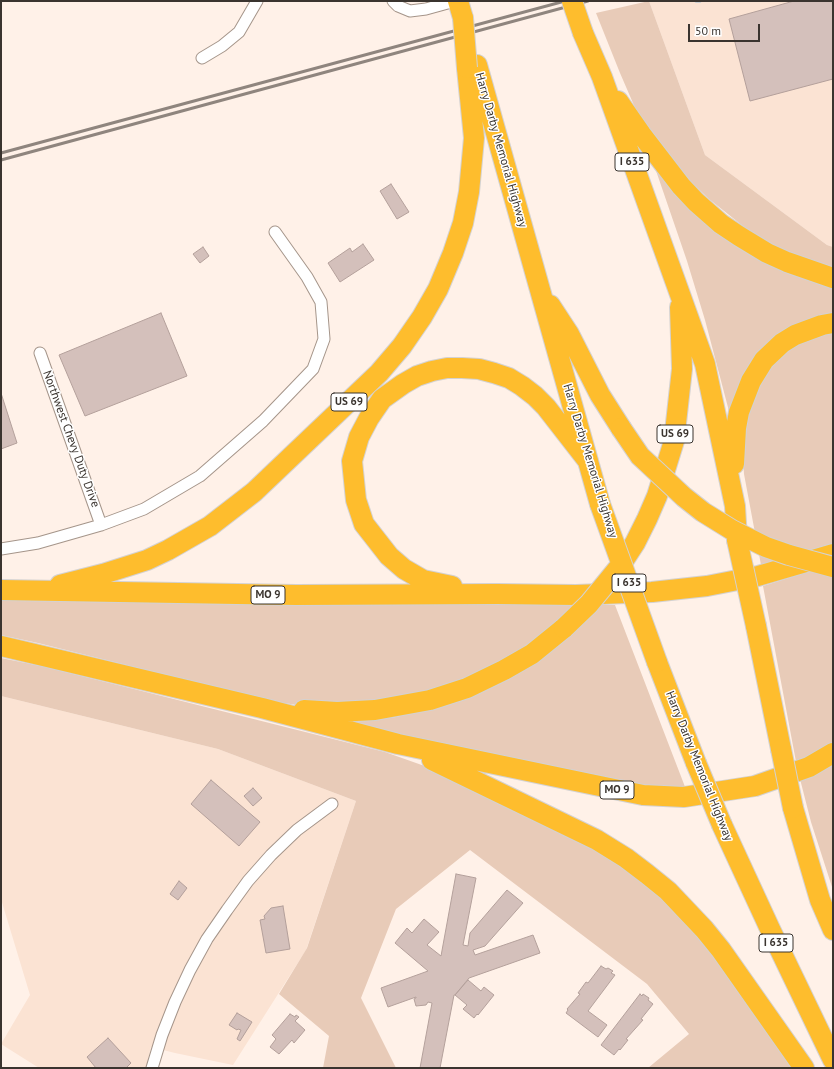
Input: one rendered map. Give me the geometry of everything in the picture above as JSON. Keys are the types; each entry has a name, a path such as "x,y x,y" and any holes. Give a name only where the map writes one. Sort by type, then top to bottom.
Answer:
{"highway":[{"name":"I 635","path":"572,1 602,77 705,364 735,506 737,540 793,808 820,900 833,930"},
{"name":"Harry Darby Memorial Highway","path":"458,7 472,66 540,290 600,504 657,662 722,825 833,1060"},
{"name":"US 69","path":"39,591 75,580 126,568 168,550 210,526 254,492 379,374 402,346 422,317 438,289 453,253 463,223 469,192 474,138 472,66"},
{"path":"602,77 640,134 661,162 696,202 727,228 767,253 787,262 833,278"},
{"path":"540,290 569,334 600,395 640,456 684,497 703,512 732,530 788,555 833,567"},
{"name":"US 69","path":"262,708 344,712 375,710 430,700 467,688 532,654 564,628 589,604 620,566 635,543 657,496 674,441 682,369 680,291"},
{"path":"735,506 734,450 736,428 739,412 751,381 764,360 782,343 807,330 833,323"},
{"path":"497,594 423,580 404,569 389,556 364,524 356,500 352,461 359,437 369,418 382,400 402,384 416,376 447,368 478,369 509,378 535,396 546,407 588,461"},
{"name":"MO 9","path":"1,590 296,595 576,595 652,592 707,586 758,576 833,554"},
{"name":"MO 9","path":"1,646 262,708 398,744 643,795 684,797 755,786 809,767 833,753"},
{"path":"398,744 597,840 626,858 647,874 682,905 721,950 804,1068"}],"street":[{"path":"202,58 222,46 238,32 256,1"},
{"path":"393,1 398,6 410,11 458,7"},
{"path":"1,549 38,543 101,525 144,509 200,476 263,421 313,369 324,339 320,302 308,278 275,232"},
{"name":"Northwest Chevy Duty Drive","path":"40,353 101,525"},
{"path":"152,1068 162,1035 190,970 227,910 248,881 296,830 332,804"}],"shaded area":[{"path":"649,1 833,1 833,247 827,245 705,155"},
{"path":"649,1 705,155 827,245 833,247 833,270 775,246 748,230 709,199 668,157 636,110 596,13"},
{"path":"652,159 682,195 833,284 833,316 800,324 730,415 705,320 687,261"},
{"path":"833,329 833,544 761,565 744,474 742,447 755,384 789,345"},
{"path":"833,564 833,749 797,767 763,586"},
{"path":"1,598 615,605 687,792 661,793 621,787 354,726 353,722 396,717 450,702 478,691 528,664 564,636 589,614 590,611 576,608 558,627 517,657 468,681 445,690 402,702 350,707 297,705 271,701 1,635"},
{"path":"1,658 41,666 385,752 433,769 579,836 687,914 799,1068 648,1068 689,1034 647,984 470,850 396,909 361,998 396,1068 323,1068 329,1036 279,994 307,948 356,801 218,749 1,696"},
{"path":"1,696 218,749 356,801 306,950 233,1065 151,1047 146,1068 39,1068 1,1044 30,995 1,899"},
{"path":"833,764 833,890 811,822 800,779"}],"building":[{"path":"794,1 833,1 833,79 750,101 729,19"},
{"path":"391,184 409,212 397,219 380,191"},
{"path":"363,244 374,260 340,282 328,263 350,248 352,252"},
{"path":"203,247 209,256 200,263 193,254"},
{"path":"161,313 187,376 85,416 59,355"},
{"path":"1,393 17,443 1,449"},
{"path":"211,780 260,822 239,846 191,804"},
{"path":"253,788 262,798 253,806 244,796"},
{"path":"456,874 476,878 463,945 468,946 470,933 507,890 523,903 485,946 473,950 475,955 533,935 540,953 469,978 454,995 440,1068 420,1068 432,1003 428,1002 426,1005 416,1006 414,999 416,997 388,1007 381,988 428,971 395,943 407,928 412,933 424,919 439,932 427,945 441,956"},
{"path":"179,881 187,888 178,900 170,894"},
{"path":"283,906 290,949 266,953 260,920 265,919 264,916 271,908"},
{"path":"601,966 613,971 611,973 615,975 588,1011 607,1025 598,1037 566,1013 568,1010 567,1009 580,994 578,993 586,982 588,983"},
{"path":"468,980 481,991 484,987 494,995 474,1018 463,1009 467,1005 455,995"},
{"path":"640,994 642,996 643,994 649,998 648,1000 653,1004 641,1019 643,1020 626,1039 628,1040 614,1055 601,1045"},
{"path":"237,1013 252,1022 240,1041 237,1039 241,1030 237,1030 229,1025"},
{"path":"290,1014 295,1017 296,1015 299,1017 295,1021 305,1030 294,1043 292,1040 279,1054 270,1047 276,1039 272,1035"},
{"path":"108,1038 131,1063 126,1068 96,1068 87,1057"}],"railway":[{"path":"1,153 565,1"},
{"path":"1,160 588,1"}]}
